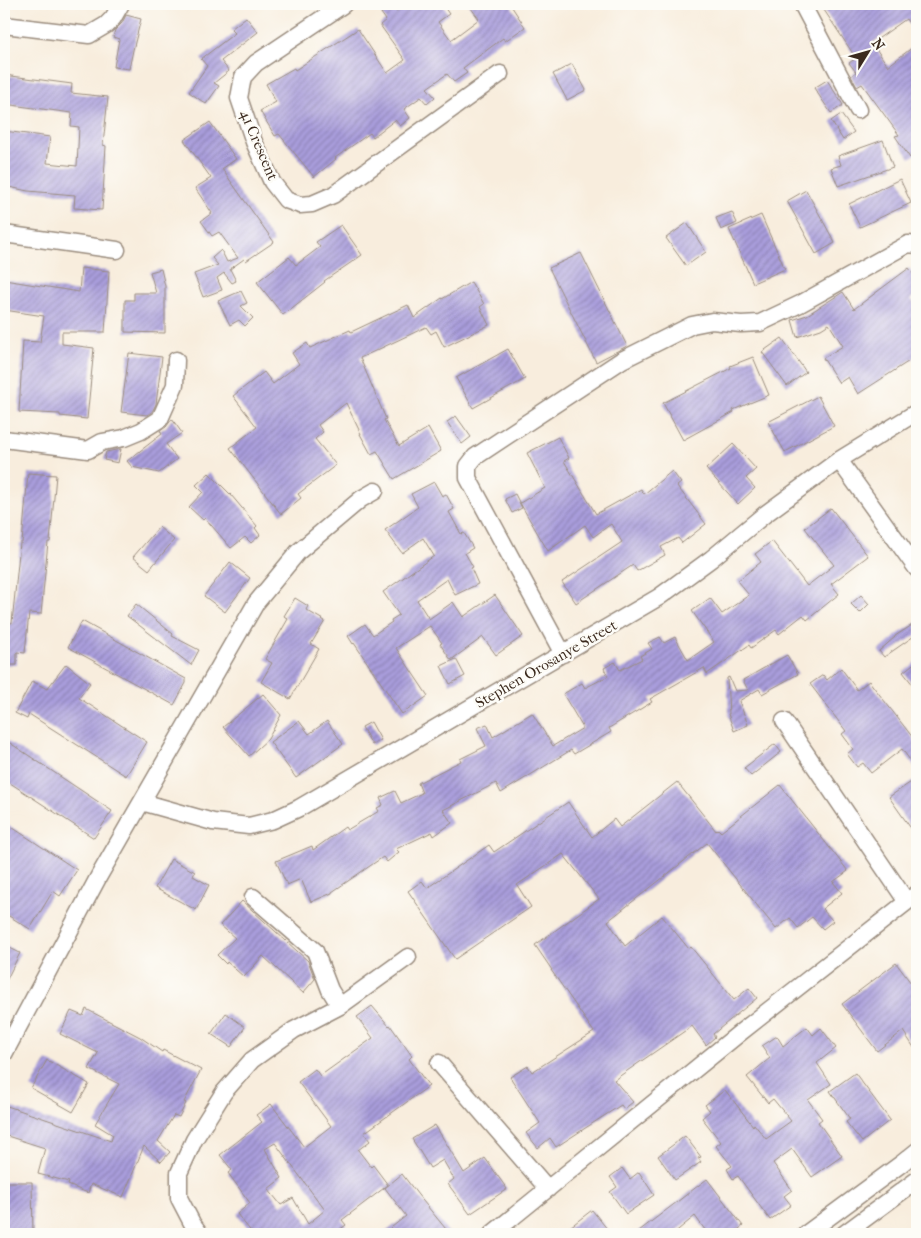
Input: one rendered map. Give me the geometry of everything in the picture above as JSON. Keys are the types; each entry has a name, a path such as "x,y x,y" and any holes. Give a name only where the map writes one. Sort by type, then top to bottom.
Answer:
{"street":[{"path":"4,25 89,35 106,25 121,4"},
{"name":"41 Crescent","path":"344,4 256,63 243,77 240,98 254,142 272,182 286,200 300,205 312,204 333,195 500,74"},
{"path":"802,4 858,110"},
{"path":"4,234 117,250"},
{"path":"563,654 468,478 468,466 475,457 622,360 692,325 712,321 741,324 760,323 800,304 908,244 917,245"},
{"path":"4,440 88,450 102,442 124,438 142,431 160,419 175,385 176,360"},
{"name":"Stephen Orosanye Street","path":"142,802 213,822 249,826 273,820 299,808 659,597 711,559 764,515 839,460 917,412"},
{"path":"839,460 917,569"},
{"path":"4,1054 99,876 256,604 298,552 361,499 374,491"},
{"path":"492,1234 741,1032 912,898 784,721"},
{"path":"253,897 315,951 330,990 340,1006"},
{"path":"200,1234 179,1198 179,1173 199,1132 224,1092 252,1060 294,1030 340,1006 408,957"},
{"path":"439,1063 548,1189"},
{"path":"806,1234 917,1151"},
{"path":"844,1234 917,1180"}],"building":[{"path":"407,4 442,4 449,14 438,22 451,40 479,19 468,4 510,4 525,27 505,41 503,38 463,68 467,73 454,82 447,74 427,88 435,97 427,104 421,97 404,109 410,118 400,126 395,120 373,137 370,133 335,158 314,177 279,134 275,136 260,111 276,102 266,84 294,68 295,70 358,29 387,73 405,60 380,25 386,20 381,13 392,6 396,11"},
{"path":"820,4 917,4 917,35 906,19 872,43 888,66 917,44 917,153 910,158 895,136 899,135 862,84 857,87 851,76 856,72 849,63 856,58"},
{"path":"126,15 141,19 129,69 114,67 119,39 113,37 115,30 122,23"},
{"path":"246,17 258,32 221,61 229,71 214,83 219,86 206,104 189,92 207,66 201,59 235,33 231,29"},
{"path":"572,64 586,90 567,100 553,74"},
{"path":"4,75 72,84 71,93 108,97 103,145 106,146 102,210 74,208 75,195 28,191 4,186 4,131 50,137 47,163 77,166 79,127 71,126 72,113 4,104"},
{"path":"827,80 843,105 831,113 814,88"},
{"path":"841,114 854,132 843,140 831,121"},
{"path":"210,122 236,159 222,169 274,242 246,261 244,259 230,269 236,281 232,283 224,273 217,278 222,290 203,297 194,274 218,265 212,258 221,250 227,262 238,258 219,232 212,236 201,221 212,213 195,188 211,178 184,140"},
{"path":"883,140 893,167 838,186 831,168 841,165 838,156"},
{"path":"900,179 911,203 860,227 849,204"},
{"path":"806,190 835,243 816,254 787,201"},
{"path":"732,212 737,223 721,230 716,218"},
{"path":"761,215 785,269 753,283 729,229"},
{"path":"687,223 706,252 686,266 666,238"},
{"path":"341,225 362,255 324,281 283,315 257,282 289,257 296,265 320,247 316,242"},
{"path":"581,253 627,346 596,362 549,268"},
{"path":"81,268 109,271 105,332 62,332 62,344 94,348 87,419 60,416 60,414 19,412 23,341 40,342 44,316 4,310 4,280 79,292"},
{"path":"909,268 917,279 917,294 911,299 917,307 917,356 858,394 848,377 839,383 823,358 843,346 829,324 821,329 797,337 792,320 807,315 843,292 854,309"},
{"path":"161,269 165,286 165,333 125,332 125,300 134,300 134,293 156,293 150,272"},
{"path":"471,282 484,304 480,307 489,325 444,347 436,331 431,334 426,327 360,358 386,419 384,420 399,446 428,428 441,451 394,479 377,451 371,454 346,403 318,425 323,432 315,439 336,465 298,494 301,498 281,514 230,448 257,427 233,396 264,372 273,384 299,364 292,353 307,343 310,348 350,330 351,332 408,305 414,318 442,298"},
{"path":"241,291 247,303 241,306 253,318 245,326 239,320 230,325 218,301"},
{"path":"782,338 806,372 787,386 762,352"},
{"path":"508,349 525,379 473,408 456,378"},
{"path":"129,353 162,357 156,404 152,412 147,415 121,412"},
{"path":"753,357 769,395 733,410 734,412 683,440 663,403 731,368 730,366"},
{"path":"818,396 834,426 785,452 768,422"},
{"path":"456,416 471,437 462,444 447,422"},
{"path":"172,419 182,433 166,444 177,459 159,473 132,467 127,461 162,434 160,431"},
{"path":"558,437 569,458 564,461 596,514 641,489 644,494 672,471 681,483 677,486 706,524 682,543 678,538 661,547 665,555 637,571 633,565 576,603 562,582 622,542 611,524 593,537 585,525 548,551 520,503 545,488 527,453"},
{"path":"733,444 756,469 746,478 755,488 738,504 706,469"},
{"path":"121,449 118,463 104,460 106,452"},
{"path":"28,473 56,475 41,614 29,613 25,653 17,652 17,665 4,665 4,622 12,623"},
{"path":"209,473 231,495 257,526 255,528 260,535 251,543 245,537 231,548 205,518 203,520 189,507 203,492 196,485"},
{"path":"434,482 442,496 446,494 454,509 449,512 461,534 464,533 473,548 465,553 473,567 471,568 478,584 455,595 447,579 417,600 429,619 453,602 463,617 495,595 523,636 496,655 483,637 451,660 430,626 396,648 428,696 402,714 348,636 365,624 373,635 392,622 391,620 399,615 383,592 434,556 423,538 402,553 385,530 418,507 411,494"},
{"path":"515,494 522,508 512,513 505,499"},
{"path":"831,508 868,556 831,584 839,594 807,620 803,615 779,634 776,630 751,648 749,645 707,674 704,668 650,699 652,702 609,728 611,732 574,754 571,750 501,793 496,783 443,810 452,823 434,836 432,832 396,849 399,852 387,862 383,857 332,893 311,902 301,879 287,885 276,861 312,846 313,850 345,827 347,830 379,811 377,808 383,805 380,798 395,791 401,803 422,793 418,783 486,746 477,728 487,724 493,737 532,713 553,746 583,728 563,694 582,683 585,688 608,676 604,668 615,662 620,670 642,659 640,656 652,649 648,643 660,637 664,643 675,637 688,660 714,642 692,611 710,598 722,614 749,595 737,581 761,562 755,554 772,541 807,586 834,565 805,528"},
{"path":"159,527 174,540 149,570 133,557"},
{"path":"230,562 250,578 225,612 204,596"},
{"path":"861,595 869,604 860,613 851,604"},
{"path":"295,598 308,606 306,610 325,621 311,644 319,649 290,699 261,682 272,663 265,659 288,619 284,616"},
{"path":"136,604 173,634 172,636 199,650 191,665 127,616"},
{"path":"82,621 186,679 186,683 174,705 68,647"},
{"path":"917,622 917,634 884,657 879,651 895,636"},
{"path":"787,655 798,674 762,694 759,689 739,701 748,725 734,731 728,714 727,678 729,677 735,691 748,690 743,680"},
{"path":"456,659 465,676 450,684 441,666"},
{"path":"917,661 917,690 903,672"},
{"path":"66,664 90,683 79,698 147,742 126,776 29,714 27,719 15,713 32,681 47,689"},
{"path":"841,668 857,690 869,681 917,743 917,770 902,749 871,773 863,763 857,767 847,754 853,749 842,734 846,731 810,684 823,675 827,680"},
{"path":"263,694 281,715 268,739 249,756 223,727"},
{"path":"299,721 309,734 327,721 343,744 296,778 270,742"},
{"path":"371,722 381,740 372,745 362,727"},
{"path":"4,739 112,811 94,838 4,779"},
{"path":"775,744 781,752 751,776 744,768"},
{"path":"917,778 917,837 889,797"},
{"path":"677,782 716,831 718,829 721,832 780,785 848,871 833,882 842,893 822,909 833,921 823,929 812,917 798,928 790,918 776,929 707,843 608,921 625,946 662,916 689,949 691,947 734,1000 749,988 757,998 713,1034 715,1037 706,1045 692,1026 614,1080 633,1102 624,1109 621,1105 556,1147 550,1138 538,1148 526,1133 540,1123 510,1077 528,1066 532,1072 594,1032 535,945 599,899 563,854 517,885 531,907 455,959 408,891 422,881 427,888 489,845 494,852 568,802 592,837 614,819 620,827"},
{"path":"4,822 77,870 60,896 53,891 30,929 4,913"},
{"path":"171,859 195,872 193,876 209,885 196,910 155,888"},
{"path":"242,901 308,961 315,979 303,993 263,956 244,977 217,955 235,938 220,925"},
{"path":"4,945 20,953 4,985"},
{"path":"896,963 917,991 917,1052 903,1031 877,1051 842,1004"},
{"path":"372,1006 390,1025 412,1056 409,1059 429,1086 364,1133 370,1141 358,1150 371,1167 373,1165 388,1185 342,1220 346,1225 334,1234 253,1234 237,1214 250,1203 228,1173 232,1170 220,1155 262,1122 256,1115 271,1104 304,1147 331,1126 298,1082 315,1069 320,1076 373,1038 357,1017","holes":["275,1143 325,1210 308,1224 293,1198 281,1205 268,1189 282,1178 265,1149"]},
{"path":"86,1009 140,1037 162,1052 163,1050 201,1070 184,1102 186,1103 179,1117 174,1115 158,1141 170,1152 161,1162 144,1146 123,1197 91,1184 88,1193 68,1185 69,1182 38,1174 45,1148 4,1135 4,1105 111,1141 113,1135 95,1124 119,1084 89,1069 98,1053 60,1034 71,1011 83,1016"},
{"path":"226,1013 245,1027 231,1047 211,1034"},
{"path":"807,1027 813,1035 821,1028 836,1048 817,1063 831,1084 808,1100 822,1119 818,1122 842,1156 812,1177 792,1149 773,1163 792,1190 784,1196 791,1205 770,1220 738,1176 733,1179 727,1169 732,1166 716,1146 721,1142 702,1118 710,1111 705,1105 725,1090 753,1126 754,1124 766,1139 791,1121 773,1099 768,1103 747,1077 770,1058 762,1046 777,1036 783,1046"},
{"path":"47,1060 89,1084 73,1112 31,1088"},
{"path":"855,1073 890,1120 862,1142 846,1122 850,1119 830,1091"},
{"path":"435,1125 464,1173 485,1158 507,1189 470,1214 448,1184 454,1179 443,1160 430,1168 412,1139"},
{"path":"685,1136 701,1157 698,1158 701,1162 675,1180 658,1156"},
{"path":"622,1168 630,1179 639,1172 654,1195 626,1214 610,1192 617,1187 610,1177"},
{"path":"402,1174 450,1234 383,1234 406,1216 385,1188"},
{"path":"707,1179 743,1226 732,1234 708,1234 695,1216 673,1234 635,1234"},
{"path":"4,1182 32,1182 33,1234 4,1234"},
{"path":"592,1210 608,1230 602,1234 561,1234"}]}
